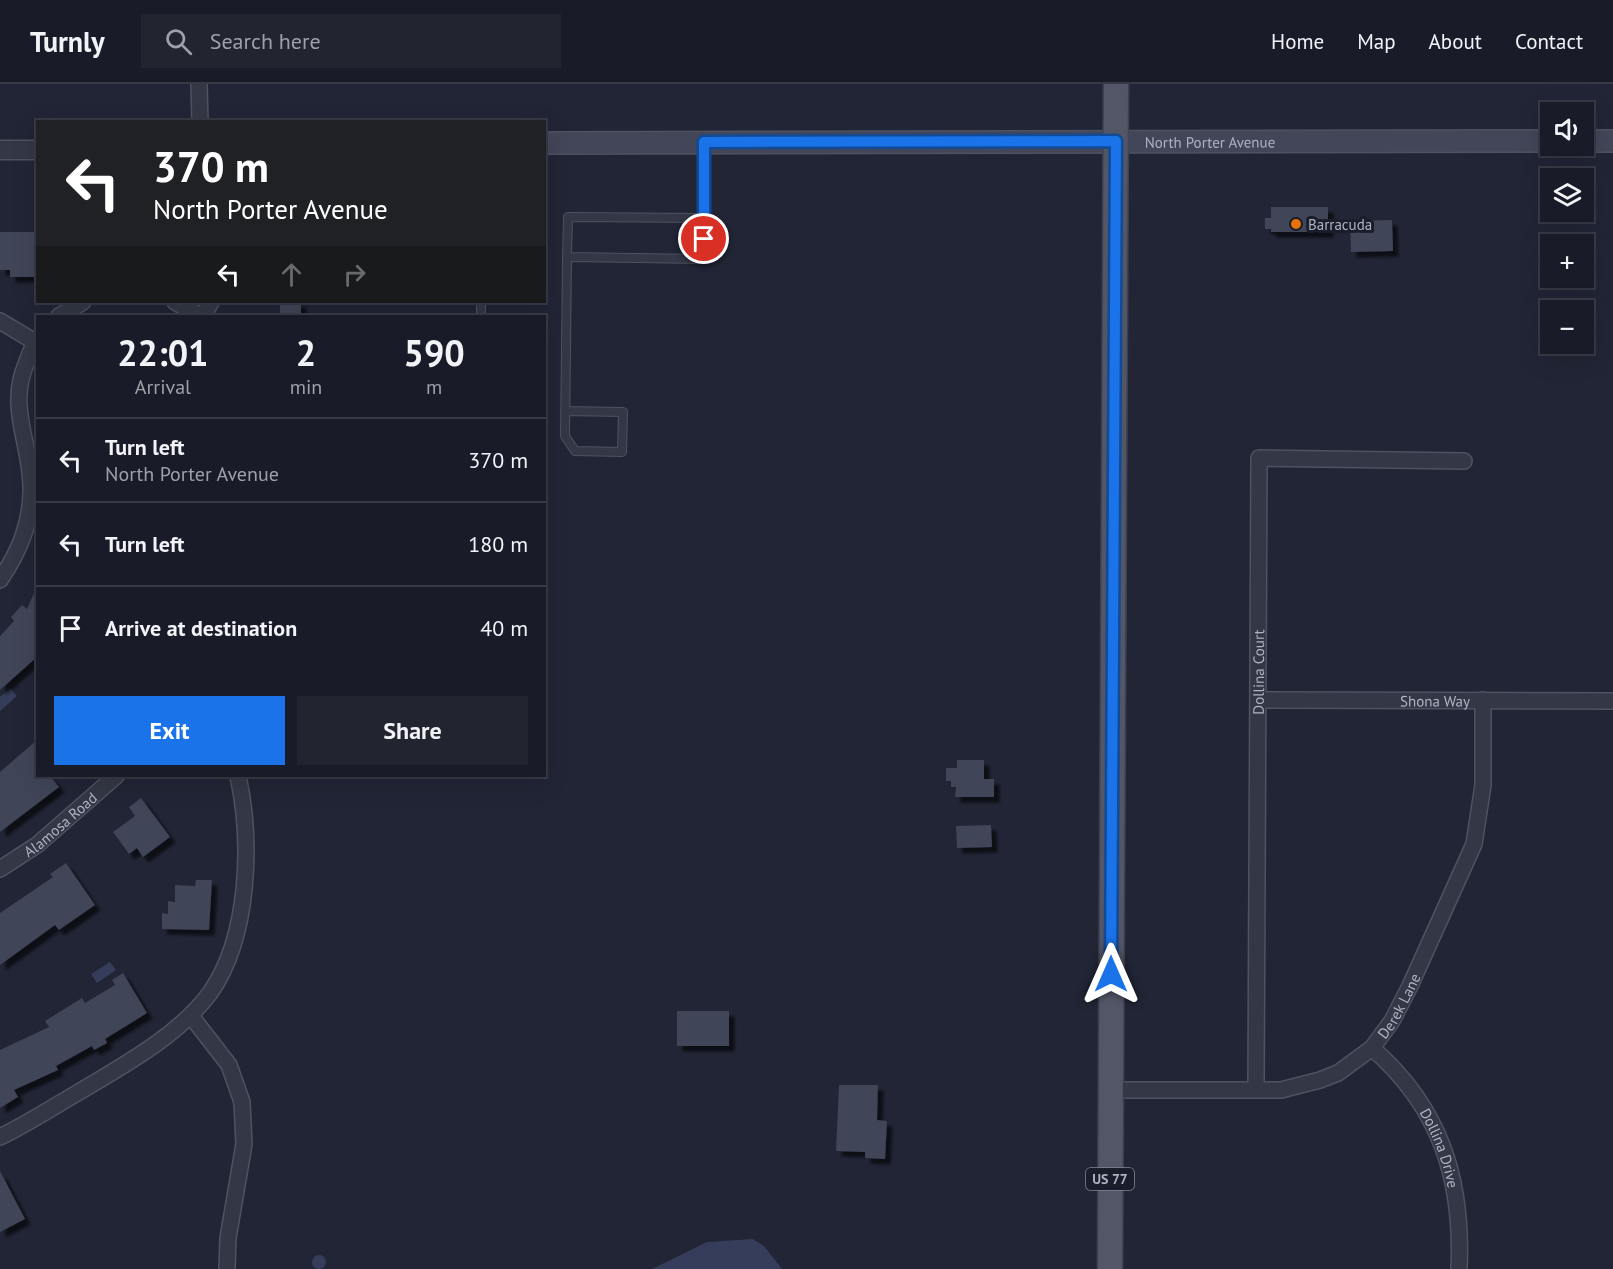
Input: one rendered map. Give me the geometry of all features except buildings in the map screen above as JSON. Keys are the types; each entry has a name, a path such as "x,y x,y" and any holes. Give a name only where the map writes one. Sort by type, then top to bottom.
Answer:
{"main road":[{"name":"US 77","path":"1110,1269 1116,84"},
{"name":"North Porter Avenue","path":"546,143 1540,141"},
{"path":"1594,141 1613,141"}],"street":[{"path":"200,84 200,120"},
{"path":"0,150 36,150"},
{"path":"61,315 81,303"},
{"path":"177,303 200,315"},
{"path":"0,321 36,341 20,379 17,406 31,488 30,514 17,555 0,580"},
{"name":"Dollina Court","path":"1256,1090 1259,458 1464,461"},
{"name":"Shona Way","path":"1258,700 1613,701"},
{"name":"Derek Lane","path":"1111,1090 1281,1090 1320,1080 1354,1063 1372,1048 1396,1012 1452,898 1474,844 1481,810 1483,700"},
{"name":"Alamosa Road","path":"0,869 37,845 115,777"},
{"path":"0,1137 117,1069 191,1016 211,991 233,944 242,894 246,852 244,806 238,777"},
{"path":"191,1016 229,1065 242,1102 244,1144 228,1238 227,1269"},
{"name":"Dollina Drive","path":"1372,1048 1391,1064 1414,1092 1445,1151 1456,1187 1459,1269"}],"lane":[{"path":"567,257 704,259 704,142"},
{"path":"565,411 623,412 622,452 575,451 565,436 565,411 567,257 568,217 704,218"}],"water":[{"path":"10,688 17,696 0,711 0,697"},
{"path":"110,962 116,970 97,983 91,974"},
{"path":"753,1239 764,1246 782,1269 652,1269 707,1242"},
{"path":"319,1255 324,1257 326,1262 324,1267 319,1269 314,1267 312,1262 314,1257"}],"place":[{"name":"Barracuda","path":"1296,224"}],"route":[{"path":"704,239 704,142 1116,141 1111,974"}]}
